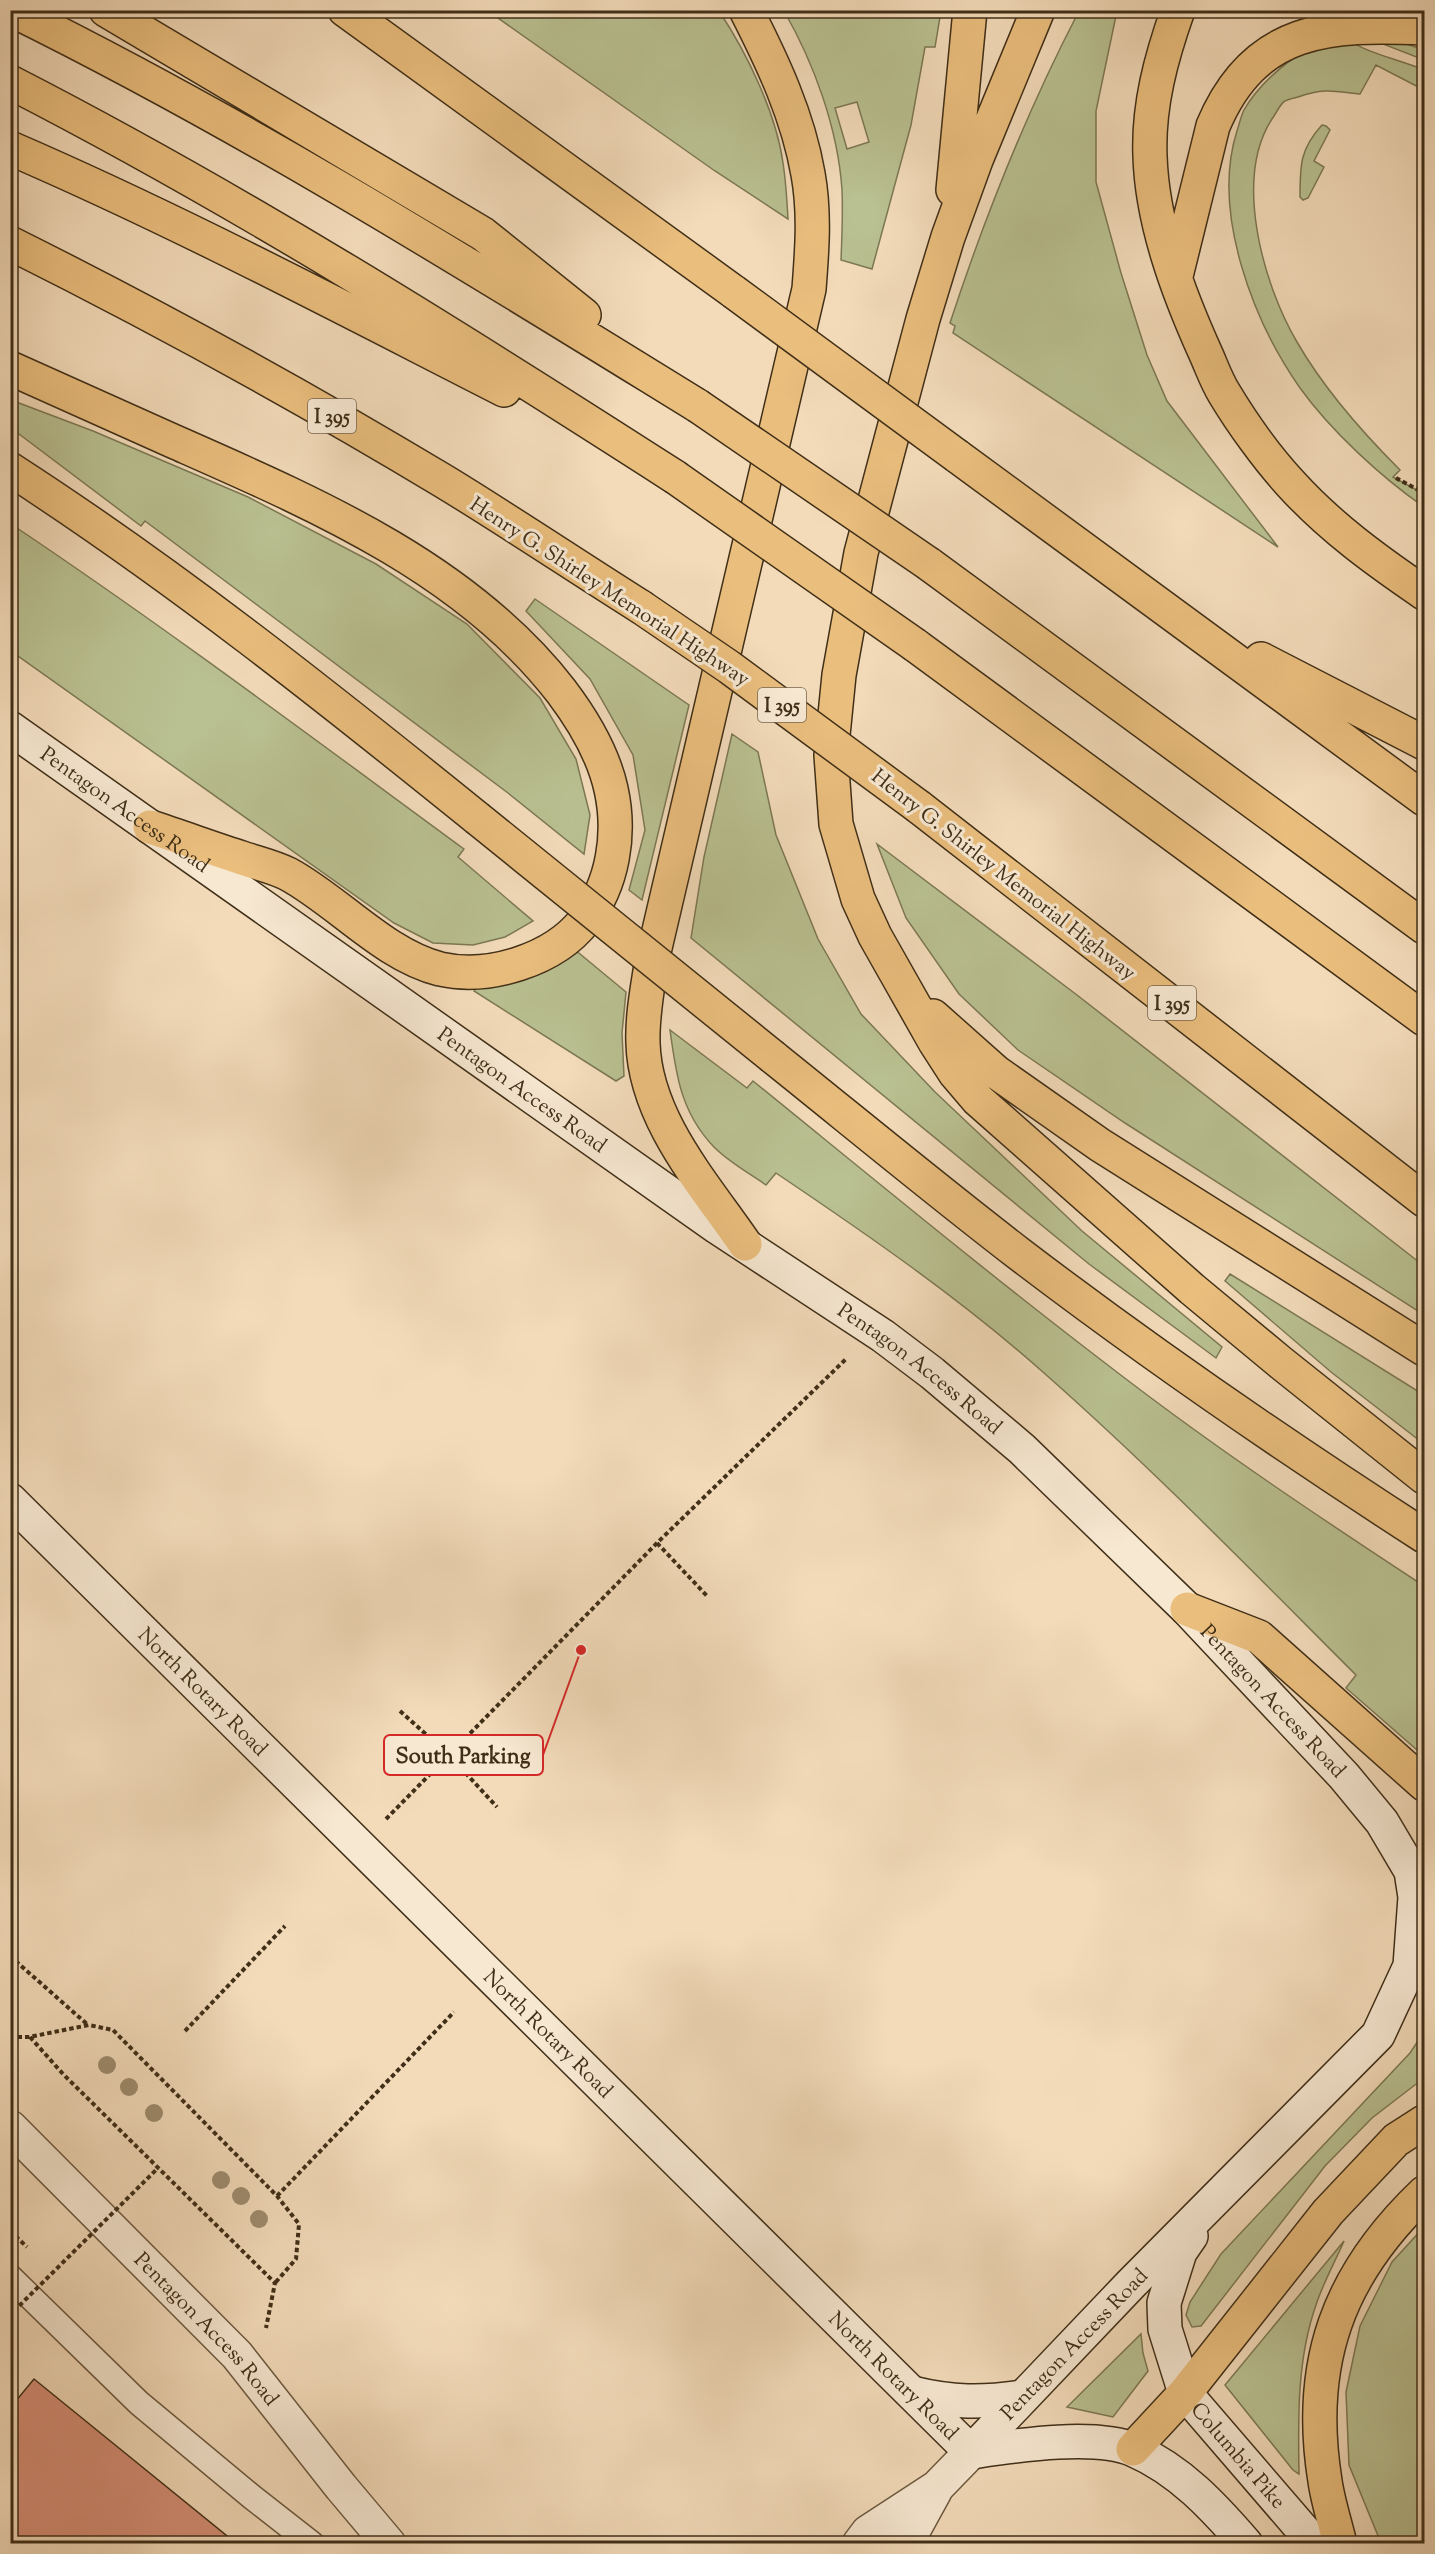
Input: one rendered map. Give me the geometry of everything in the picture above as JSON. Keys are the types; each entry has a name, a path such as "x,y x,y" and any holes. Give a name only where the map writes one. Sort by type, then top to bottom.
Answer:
{"highway":[{"path":"12,10 151,83 359,200 698,406 929,564 1425,927"},
{"path":"106,10 483,234 698,406"},
{"path":"345,10 1425,799"},
{"path":"745,1244 681,1151 664,1121 645,1067 643,1042 651,965 809,289 812,249 808,175 785,91 746,10"},
{"path":"948,237 970,10"},
{"path":"1038,10 976,160 948,237 923,319 861,553 844,641 831,755 836,824 845,861 858,899 871,926 935,1042 955,1073 978,1100 1201,1296 1425,1477"},
{"path":"1178,10 1153,94 1149,157 1157,211 1176,278 1197,335 1223,392 1290,483 1333,525 1388,568 1425,592"},
{"path":"1176,278 1213,126 1221,106 1250,68 1270,51 1293,39 1316,31 1365,25 1425,28"},
{"path":"12,82 158,161 344,268 675,477 915,645 1425,1019"},
{"path":"10,148 99,186 240,253 675,477"},
{"name":"Henry G. Shirley Memorial Highway","path":"10,243 252,370 348,425 447,483 641,607 747,680 919,807 1425,1200"},
{"path":"10,368 207,456 331,516 390,548 478,607 515,639 546,673 574,709 595,743 608,776 615,806 616,836 604,887 586,919 565,941 539,956 509,966 476,971 443,969 415,961 287,874 150,827"},
{"path":"10,469 217,614 477,818 1018,1253 1252,1421 1425,1536"},
{"path":"1174,614 1425,743"},
{"path":"899,975 931,1014 959,1041 1041,1105 1164,1188 1425,1349"},
{"path":"1187,1609 1259,1637 1425,1784"},
{"path":"1133,2450 1185,2393 1328,2212 1396,2140 1425,2122"},
{"path":"1340,2544 1325,2482 1318,2414 1327,2346 1339,2313 1365,2261 1402,2214 1425,2193"}],"street":[{"name":"Pentagon Access Road","path":"10,728 627,1164 831,1300 932,1373 1022,1449 1187,1609 1344,1776 1382,1822 1411,1871 1415,1897 1410,1966 1378,2035 937,2487 868,2532 859,2544"},
{"name":"North Rotary Road","path":"10,1500 971,2451 1023,2444 1084,2443 1106,2444 1133,2450"},
{"name":"Pentagon Access Road","path":"10,2127 237,2355 340,2487 389,2544"},
{"name":"Pentagon Access Road","path":"1185,2393 1165,2329 1164,2303 1180,2252 1213,2202"},
{"path":"912,2393 969,2403 1023,2397"},
{"name":"Columbia Pike","path":"1185,2393 1315,2544"},
{"path":"1133,2450 1174,2474 1203,2496 1246,2544"},
{"name":"Pentagon Access Road","path":"906,2544 937,2487"}],"lane":[{"path":"10,2277 139,2403 312,2544"}],"path":[{"path":"1396,478 1425,493"},
{"path":"379,1827 657,1543 850,1355"},
{"path":"657,1543 708,1597"},
{"path":"400,1711 449,1755 497,1807"},
{"path":"185,2031 285,1926"},
{"path":"10,1956 89,2025"},
{"path":"277,2196 454,2012"},
{"path":"10,2037 29,2037 89,2025 113,2030 277,2196 299,2224 296,2259 275,2283 266,2328"},
{"path":"29,2037 63,2074 275,2283"},
{"path":"14,2311 158,2168"}],"green space":[{"path":"488,11 719,11 750,64 774,124 783,163 788,219 715,171"},
{"path":"784,11 941,11 935,47 925,47 911,125 872,269 841,260 840,167 823,97","holes":["857,102 869,142 847,149 835,108"]},
{"path":"1079,11 1117,11 1096,111 1096,182 1147,355 1167,401 1278,547 953,333 955,326 950,323 992,204 1042,87"},
{"path":"1345,38 1373,52 1424,70 1424,90 1376,65 1360,94 1322,91 1283,102 1262,141 1255,168 1254,199 1257,230 1273,291 1297,342 1344,409 1400,470 1393,477 1424,494 1424,507 1391,482 1358,452 1326,421 1300,388 1267,331 1253,299 1241,265 1233,230 1229,196 1230,163 1237,131 1249,101 1271,76 1297,56 1320,45"},
{"path":"1380,40 1404,43 1424,50 1424,60 1383,44"},
{"path":"1322,125 1330,130 1314,161 1324,167 1308,198 1303,200 1300,197 1300,176 1305,150"},
{"path":"11,400 93,431 248,497 376,564 467,624 540,698 576,759 590,815 584,854 508,793 145,521 141,526 11,428"},
{"path":"11,524 182,643 464,849 458,857 533,921 505,937 473,945 433,943 394,923 11,651"},
{"path":"535,599 689,705 642,900 629,890 645,830 633,755 590,679 526,611"},
{"path":"732,734 758,752 776,835 818,939 861,1014 935,1092 1082,1231 1222,1347 1216,1358 1089,1264 691,938 704,857"},
{"path":"877,844 1077,995 1424,1266 1424,1315 1125,1123 1018,1050 959,994 906,918"},
{"path":"574,949 626,992 622,1033 624,1076 616,1081 474,991 480,981"},
{"path":"670,1030 747,1088 753,1081 982,1267 1159,1404 1272,1484 1424,1586 1424,1756 1346,1688 1356,1675 1241,1560 1085,1409 1012,1346 913,1268 776,1173 766,1185 731,1162 713,1146 702,1133 687,1106 678,1078"},
{"path":"1230,1274 1424,1395 1424,1444 1331,1372 1225,1281"},
{"path":"1424,2032 1424,2078 1372,2118 1325,2166 1201,2326 1192,2327 1186,2315 1190,2302 1221,2254 1410,2053"},
{"path":"1424,2227 1424,2543 1381,2543 1349,2465 1346,2392 1360,2326 1392,2262"},
{"path":"1344,2241 1319,2297 1305,2346 1299,2410 1299,2474 1293,2470 1225,2385"},
{"path":"1141,2334 1148,2371 1113,2417 1067,2407"}],"building":[{"path":"34,2379 237,2544 17,2544 10,2538 10,2408"}],"place":[{"name":"South Parking","path":"581,1650"}]}
